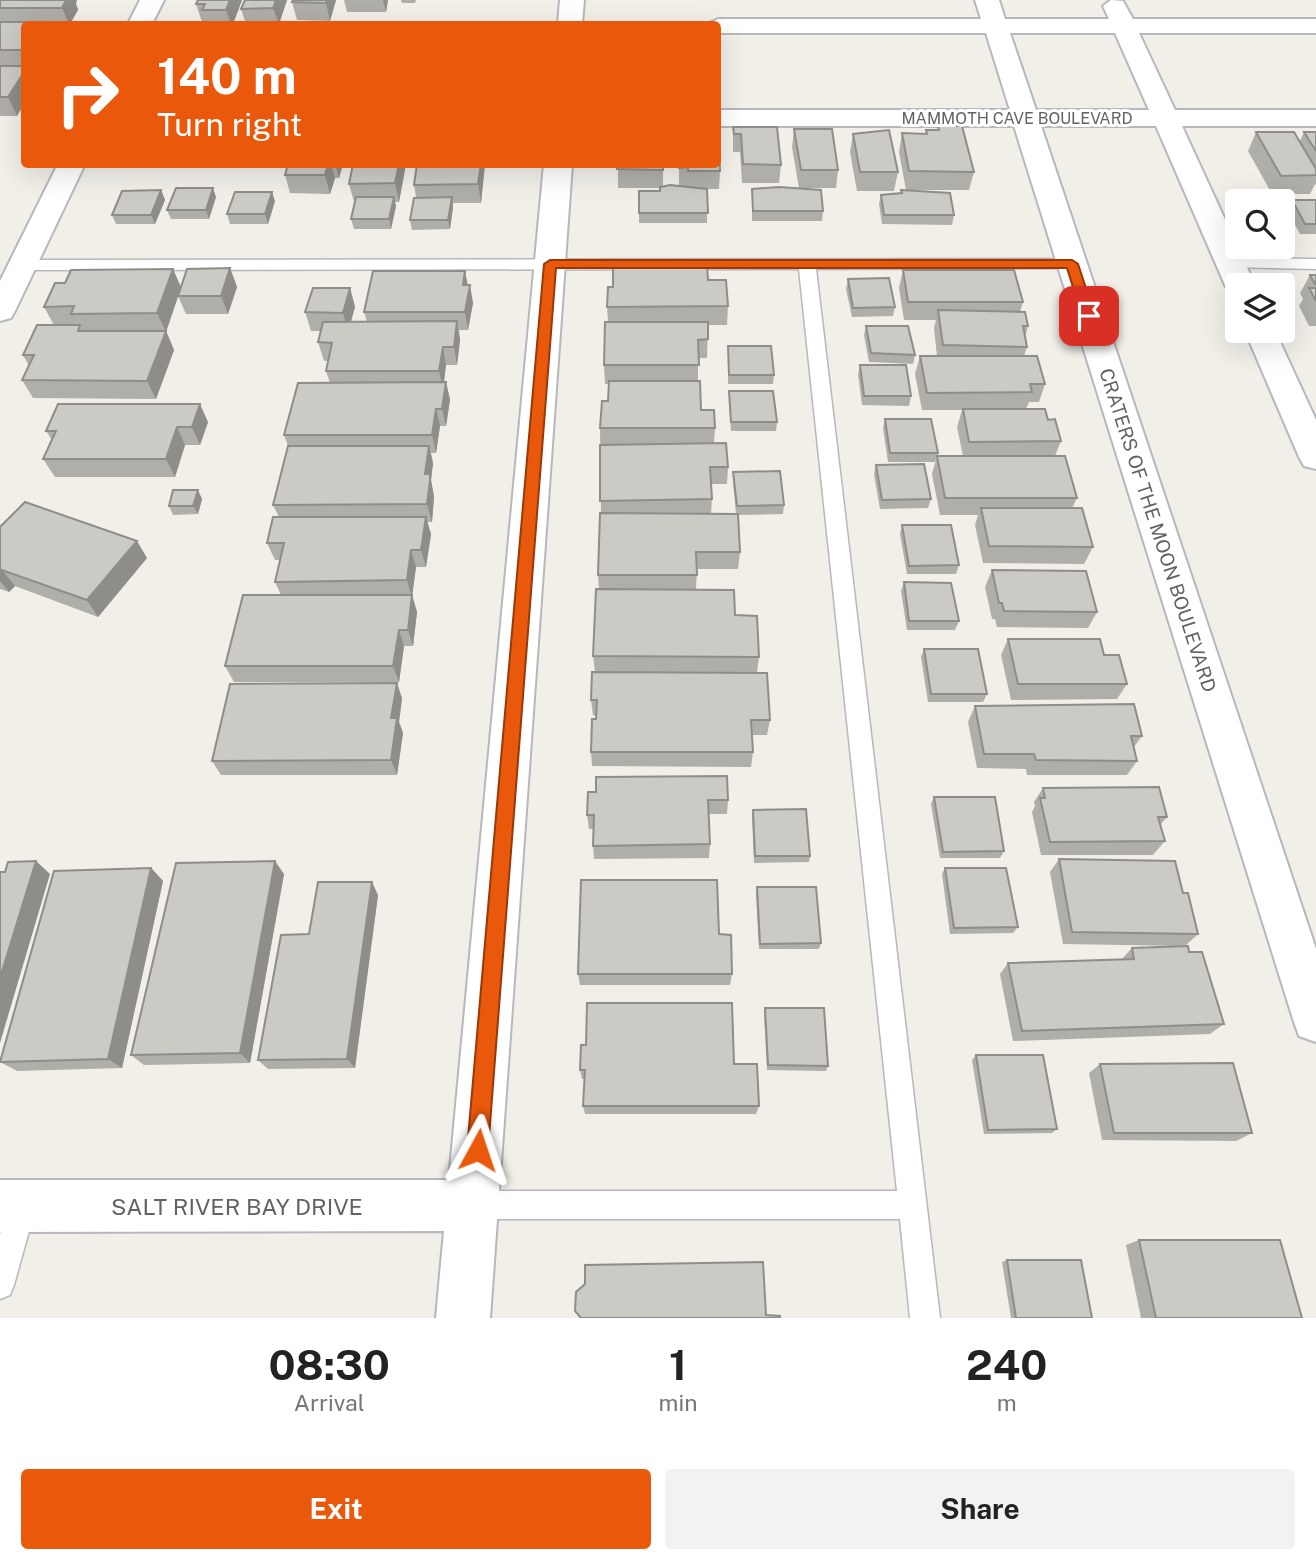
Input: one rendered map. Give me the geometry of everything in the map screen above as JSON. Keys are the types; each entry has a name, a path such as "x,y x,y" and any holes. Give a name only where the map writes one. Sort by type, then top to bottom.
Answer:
{"street":[{"path":"142,21 152,0"},
{"path":"570,21 572,0"},
{"path":"1112,0 1235,273"},
{"path":"721,26 991,13 1124,25 1316,26"},
{"name":"CRATERS OF THE MOON BOULEVARD","path":"991,13 1316,1019"},
{"name":"MAMMOTH CAVE BOULEVARD","path":"721,118 1316,118"},
{"path":"0,311 70,168"},
{"path":"463,1318 558,168"},
{"path":"1265,343 1316,457"},
{"name":"SALT RIVER BAY DRIVE","path":"11,1206 473,1205"}],"lane":[{"path":"23,265 1072,264"},
{"path":"1243,273 1316,264"},
{"path":"807,265 925,1318"},
{"path":"473,1205 911,1205"},
{"path":"0,1285 11,1206"}],"building":[{"path":"0,0 66,0 62,8 0,8"},
{"path":"198,0 230,0 226,10 202,10 205,4 196,4"},
{"path":"245,0 276,0 273,8 241,9"},
{"path":"327,0 326,3 292,2"},
{"path":"0,22 21,22 21,50 0,50"},
{"path":"0,66 21,66 21,77 8,97 0,97"},
{"path":"938,126 962,126 974,172 909,171 902,133 927,134 926,130 939,130"},
{"path":"733,127 777,127 781,165 743,164 741,134 734,134"},
{"path":"794,129 832,129 838,170 801,170"},
{"path":"889,130 898,172 860,172 853,134"},
{"path":"1256,132 1294,132 1316,169 1316,175 1281,176"},
{"path":"1304,132 1316,132 1316,151"},
{"path":"287,168 327,168 325,175 285,175"},
{"path":"352,168 398,168 395,183 349,184"},
{"path":"416,168 480,168 478,184 414,185"},
{"path":"663,168 663,170 617,169"},
{"path":"688,168 720,168 720,171 688,171"},
{"path":"670,185 707,189 708,213 639,213 639,191 660,191 660,187"},
{"path":"779,187 821,190 823,211 753,211 752,189"},
{"path":"176,188 213,188 206,210 167,210"},
{"path":"161,190 151,215 112,215 122,191"},
{"path":"901,190 950,193 954,215 884,215 881,195 902,193"},
{"path":"235,192 272,192 265,214 227,214"},
{"path":"356,197 394,197 389,219 351,219"},
{"path":"452,197 448,220 410,220 414,198"},
{"path":"1295,200 1316,200 1316,224 1305,224 1295,206"},
{"path":"707,265 708,280 726,280 728,306 607,307 608,287 613,287 613,266"},
{"path":"230,268 221,296 178,296 187,269"},
{"path":"173,269 157,313 71,314 74,306 44,307 55,283 65,283 71,270"},
{"path":"903,270 1014,270 1023,302 908,302"},
{"path":"373,271 465,271 463,285 470,285 465,312 364,312"},
{"path":"1310,275 1316,275 1316,284 1315,284"},
{"path":"889,278 895,307 853,308 848,279"},
{"path":"313,288 350,288 343,313 305,312"},
{"path":"1309,288 1316,288 1316,301"},
{"path":"938,310 1025,312 1028,326 1023,326 1027,347 943,345"},
{"path":"457,321 454,347 443,347 439,371 326,371 332,343 318,342 323,322"},
{"path":"605,322 708,322 708,339 698,340 699,365 604,365"},
{"path":"37,325 80,325 78,331 166,331 147,381 22,380 34,355 23,355"},
{"path":"866,326 908,326 915,355 871,353"},
{"path":"728,346 771,346 774,375 729,375"},
{"path":"920,356 1037,356 1045,384 1030,384 1032,392 927,393"},
{"path":"860,365 906,365 911,396 864,396"},
{"path":"609,381 700,381 701,410 714,410 715,428 600,428 602,401 608,401"},
{"path":"446,382 442,409 436,409 432,435 284,435 298,383"},
{"path":"729,391 773,391 777,422 731,422"},
{"path":"58,404 200,404 192,427 177,427 166,459 43,459 56,431 46,431"},
{"path":"963,409 1045,409 1048,420 1055,419 1061,441 969,442"},
{"path":"885,419 931,419 938,453 890,453"},
{"path":"726,443 728,467 710,467 712,499 600,501 600,445"},
{"path":"288,446 429,446 425,474 430,474 427,504 273,505"},
{"path":"937,456 1065,456 1077,498 945,498"},
{"path":"924,464 931,499 882,500 876,465"},
{"path":"780,471 784,505 737,506 733,472"},
{"path":"173,490 198,490 193,506 169,506"},
{"path":"25,502 137,541 87,600 0,571 0,527"},
{"path":"981,508 1082,508 1093,547 989,546"},
{"path":"600,513 738,514 740,552 696,552 697,575 598,575"},
{"path":"273,517 426,517 421,550 411,550 407,580 275,582 284,543 267,543"},
{"path":"902,525 951,525 959,565 909,566"},
{"path":"992,570 1086,571 1097,612 1004,611 1002,603 999,603"},
{"path":"904,582 951,583 959,621 909,621"},
{"path":"596,589 734,590 735,615 757,616 759,657 593,656"},
{"path":"243,595 412,595 408,630 399,630 393,666 225,666"},
{"path":"1008,639 1100,639 1104,655 1119,655 1127,684 1018,684"},
{"path":"924,649 978,649 987,694 931,694"},
{"path":"592,672 767,673 770,720 751,720 753,752 591,752 592,719 596,719 597,700 591,700"},
{"path":"397,683 391,718 397,718 391,760 212,761 230,684"},
{"path":"1134,704 1142,736 1131,736 1137,761 1036,760 1034,754 984,754 975,706"},
{"path":"727,776 728,800 708,800 710,844 593,846 594,815 587,815 588,792 596,792 596,777"},
{"path":"1159,787 1167,817 1158,817 1165,841 1050,842 1040,798 1045,798 1043,788"},
{"path":"934,797 995,797 1004,851 943,852"},
{"path":"806,809 810,856 755,856 753,810"},
{"path":"1059,859 1175,861 1183,893 1188,893 1198,934 1072,932"},
{"path":"36,861 0,978 0,872 5,872 8,862"},
{"path":"275,861 240,1053 131,1055 176,863"},
{"path":"151,868 108,1059 0,1062 54,871"},
{"path":"945,868 1006,868 1018,927 954,928"},
{"path":"581,880 717,880 719,934 731,935 732,974 578,974"},
{"path":"318,882 372,882 347,1059 258,1060 281,935 309,934"},
{"path":"757,887 816,887 821,943 760,944"},
{"path":"1188,946 1189,952 1202,952 1224,1024 1022,1031 1008,963 1134,959 1132,948"},
{"path":"587,1003 732,1003 734,1064 757,1064 759,1106 583,1106 585,1070 580,1070 581,1045 586,1045"},
{"path":"765,1008 824,1008 828,1066 768,1065"},
{"path":"976,1055 1043,1055 1057,1129 988,1130"},
{"path":"1233,1063 1252,1133 1114,1133 1100,1064"},
{"path":"1139,1240 1280,1240 1302,1318 1156,1318"},
{"path":"1007,1260 1081,1260 1092,1318 1016,1318"},
{"path":"763,1262 766,1315 780,1318 581,1318 575,1311 576,1292 585,1284 585,1265"}],"route":[{"path":"478,1150 550,264 1072,264 1089,316"}]}
